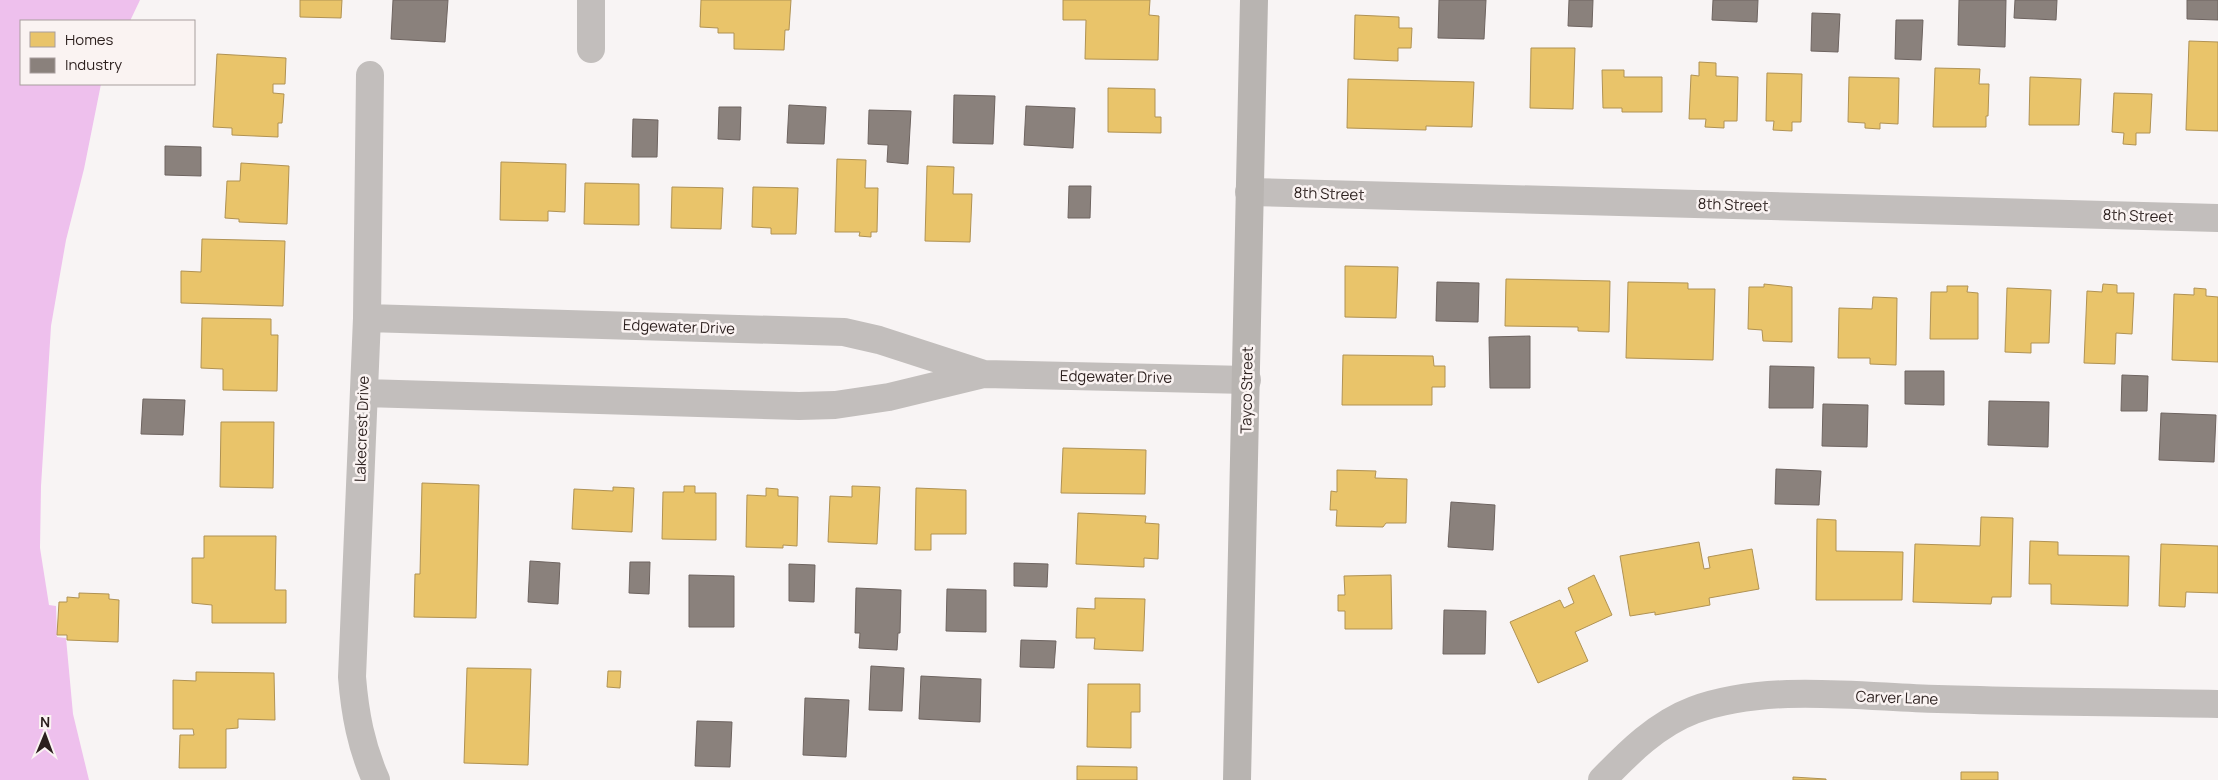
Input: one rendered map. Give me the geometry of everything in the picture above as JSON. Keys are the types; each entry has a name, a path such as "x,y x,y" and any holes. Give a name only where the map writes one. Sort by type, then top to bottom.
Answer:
{"street":[{"path":"591,50 592,0"},
{"name":"Tayco Street","path":"1238,780 1254,0"},
{"name":"Lakecrest Drive","path":"370,75 367,318 352,677 356,720 366,757 376,780"},
{"name":"8th Street","path":"1249,192 2218,218"},
{"name":"Edgewater Drive","path":"367,318 844,332 880,340 984,374"},
{"name":"Edgewater Drive","path":"364,393 789,406 835,405 889,397 984,374 1247,380"},
{"name":"Carver Lane","path":"1602,780 1633,747 1652,733 1693,710 1738,697 1786,694 1940,700 2218,704"}],"shaded area":[{"path":"0,0 140,0 130,20 20,20 20,85 101,85 84,169 66,240 51,326 41,486 40,548 49,605 56,606 57,637 66,638 73,714 89,780 0,780"}],"building: Homes":[{"path":"300,0 342,0 341,18 300,17"},
{"path":"701,0 791,0 789,30 785,30 784,50 734,49 734,33 718,33 718,28 700,27"},
{"path":"1063,0 1150,0 1149,15 1159,16 1158,60 1085,59 1086,20 1063,20"},
{"path":"1355,15 1399,17 1399,28 1412,28 1411,48 1398,48 1398,61 1354,59"},
{"path":"2189,41 2218,42 2218,131 2186,130"},
{"path":"1531,48 1575,48 1573,109 1530,108"},
{"path":"217,54 286,58 285,84 273,84 273,93 284,94 282,123 278,123 278,137 232,135 232,128 213,127"},
{"path":"1699,62 1716,63 1716,76 1738,77 1737,121 1724,121 1724,128 1705,127 1706,119 1689,119 1691,75 1699,76"},
{"path":"1935,68 1980,69 1979,84 1989,84 1986,127 1933,127"},
{"path":"1602,70 1624,70 1624,77 1662,77 1662,112 1622,112 1622,108 1603,108"},
{"path":"1767,73 1802,74 1801,122 1792,122 1792,131 1773,130 1774,121 1766,121"},
{"path":"1849,77 1899,78 1898,124 1880,123 1880,129 1865,128 1865,123 1848,122"},
{"path":"2030,77 2081,79 2079,125 2029,125"},
{"path":"1348,79 1474,82 1472,127 1426,126 1426,130 1347,128"},
{"path":"1108,88 1155,89 1155,117 1161,117 1161,133 1108,132"},
{"path":"2114,93 2152,94 2150,133 2136,133 2136,145 2123,144 2124,133 2112,132"},
{"path":"837,159 866,160 865,188 878,188 877,232 871,232 871,237 859,236 860,232 835,232"},
{"path":"501,162 566,164 565,212 548,211 548,221 500,220"},
{"path":"241,163 289,166 287,224 239,222 239,219 225,218 227,181 240,181"},
{"path":"927,166 954,167 953,194 972,194 970,242 925,241"},
{"path":"585,183 639,184 639,225 584,224"},
{"path":"672,187 723,188 721,229 671,228"},
{"path":"753,187 798,188 796,234 771,234 771,228 752,227"},
{"path":"202,239 285,241 283,306 181,303 181,271 201,272"},
{"path":"1345,266 1398,267 1396,318 1345,317"},
{"path":"1506,279 1610,281 1609,332 1578,331 1578,327 1505,326"},
{"path":"1628,282 1688,283 1688,289 1715,289 1713,360 1626,358"},
{"path":"1764,284 1792,287 1792,342 1763,341 1762,330 1748,329 1749,287 1764,287"},
{"path":"2103,284 2117,285 2117,293 2134,293 2132,334 2116,333 2115,364 2084,363 2087,291 2102,292"},
{"path":"1947,286 1968,286 1967,292 1978,293 1978,339 1930,339 1931,292 1947,292"},
{"path":"2007,288 2051,290 2049,343 2031,343 2031,353 2005,352"},
{"path":"2194,288 2206,289 2206,296 2218,297 2218,362 2172,360 2174,294 2194,295"},
{"path":"1873,297 1897,298 1896,365 1870,364 1870,358 1838,358 1839,308 1872,309"},
{"path":"202,318 271,319 271,335 278,335 277,391 223,390 223,369 201,368"},
{"path":"1343,355 1433,356 1434,366 1445,366 1445,387 1432,387 1432,405 1342,405"},
{"path":"221,422 274,422 273,488 220,487"},
{"path":"1063,448 1146,450 1145,494 1061,493"},
{"path":"1337,470 1376,471 1375,478 1407,479 1406,523 1386,523 1383,527 1336,526 1337,510 1330,510 1331,491 1337,492"},
{"path":"422,483 479,485 476,618 414,617 415,574 420,574"},
{"path":"684,486 695,486 695,493 716,493 716,540 662,539 663,492 684,492"},
{"path":"852,486 880,487 877,544 828,542 830,496 852,497"},
{"path":"613,487 634,488 632,532 572,529 574,489 613,491"},
{"path":"766,488 778,489 778,496 798,497 797,546 783,545 783,548 746,547 747,495 766,496"},
{"path":"916,488 966,490 966,534 931,534 931,550 915,550"},
{"path":"1078,513 1146,516 1145,523 1159,524 1158,559 1144,558 1144,567 1076,564"},
{"path":"1981,517 2013,518 2011,597 1992,597 1991,604 1913,602 1915,544 1980,546"},
{"path":"1817,519 1836,520 1836,551 1903,552 1902,600 1816,600"},
{"path":"204,536 276,536 275,590 286,590 286,623 212,623 212,605 192,603 192,558 204,558"},
{"path":"2030,541 2058,542 2058,555 2129,556 2128,606 2051,604 2051,584 2029,584"},
{"path":"1699,542 1704,569 1710,568 1708,557 1752,549 1759,589 1709,598 1710,605 1655,615 1655,612 1630,616 1620,556"},
{"path":"2161,544 2218,546 2218,593 2186,592 2185,607 2159,606"},
{"path":"1391,575 1392,629 1345,629 1345,611 1338,611 1338,595 1345,595 1344,576"},
{"path":"1594,575 1612,615 1575,632 1588,661 1538,683 1510,622 1560,600 1564,608 1574,603 1568,588"},
{"path":"79,593 109,594 109,599 119,600 118,642 67,640 67,635 57,635 59,602 67,602 67,597 79,598"},
{"path":"1095,598 1145,599 1143,651 1094,649 1095,638 1076,638 1077,608 1095,609"},
{"path":"467,668 531,669 528,765 464,763"},
{"path":"608,671 621,671 620,688 607,687"},
{"path":"196,672 274,673 275,720 238,719 238,728 226,729 226,768 179,768 180,735 194,735 193,729 173,729 173,680 196,681"},
{"path":"1088,684 1140,684 1140,712 1131,712 1131,748 1087,747"},
{"path":"1077,766 1137,767 1137,780 1077,780"},
{"path":"1961,772 1998,772 1998,780 1961,780"},
{"path":"1793,777 1826,779 1826,780 1793,780"}],"building: Industry":[{"path":"393,0 448,0 445,42 391,39"},
{"path":"1439,0 1486,0 1484,39 1438,38"},
{"path":"1569,0 1593,0 1592,27 1568,26"},
{"path":"1713,0 1758,0 1757,22 1712,20"},
{"path":"1959,0 2006,0 2005,47 1958,45"},
{"path":"2015,0 2057,0 2056,20 2014,18"},
{"path":"2187,0 2218,0 2218,20 2187,19"},
{"path":"1812,13 1840,14 1838,52 1811,51"},
{"path":"1896,20 1923,20 1921,60 1895,59"},
{"path":"954,95 995,96 993,144 953,143"},
{"path":"789,105 826,107 824,144 787,143"},
{"path":"1026,106 1075,108 1073,148 1024,145"},
{"path":"719,107 741,107 740,140 718,139"},
{"path":"869,110 911,111 908,164 887,162 888,145 868,144"},
{"path":"633,119 658,120 657,157 632,157"},
{"path":"165,146 201,147 201,176 165,175"},
{"path":"1069,186 1091,186 1090,218 1068,218"},
{"path":"1437,282 1479,283 1478,322 1436,321"},
{"path":"1530,336 1530,388 1490,388 1489,337"},
{"path":"1770,366 1814,367 1813,408 1769,408"},
{"path":"1905,371 1944,371 1944,405 1905,404"},
{"path":"2122,375 2148,376 2147,411 2121,411"},
{"path":"143,399 185,400 183,435 141,434"},
{"path":"1989,401 2049,402 2048,447 1988,445"},
{"path":"1823,404 1868,405 1867,447 1822,446"},
{"path":"2161,413 2216,415 2214,462 2159,460"},
{"path":"1776,469 1821,471 1819,505 1775,504"},
{"path":"1451,502 1495,505 1493,550 1448,547"},
{"path":"530,561 560,563 558,604 528,602"},
{"path":"630,562 650,562 649,594 629,593"},
{"path":"1014,563 1048,564 1047,587 1014,586"},
{"path":"789,564 815,565 814,602 789,601"},
{"path":"689,575 734,576 734,627 689,627"},
{"path":"856,588 901,590 900,633 898,633 897,650 859,648 860,633 855,633"},
{"path":"947,589 986,590 986,632 946,631"},
{"path":"1444,610 1486,611 1485,654 1443,654"},
{"path":"1021,640 1056,641 1054,668 1020,667"},
{"path":"871,666 904,668 902,711 869,710"},
{"path":"921,676 981,679 980,722 919,719"},
{"path":"805,698 849,700 846,757 803,755"},
{"path":"697,721 732,722 730,767 695,766"}]}
